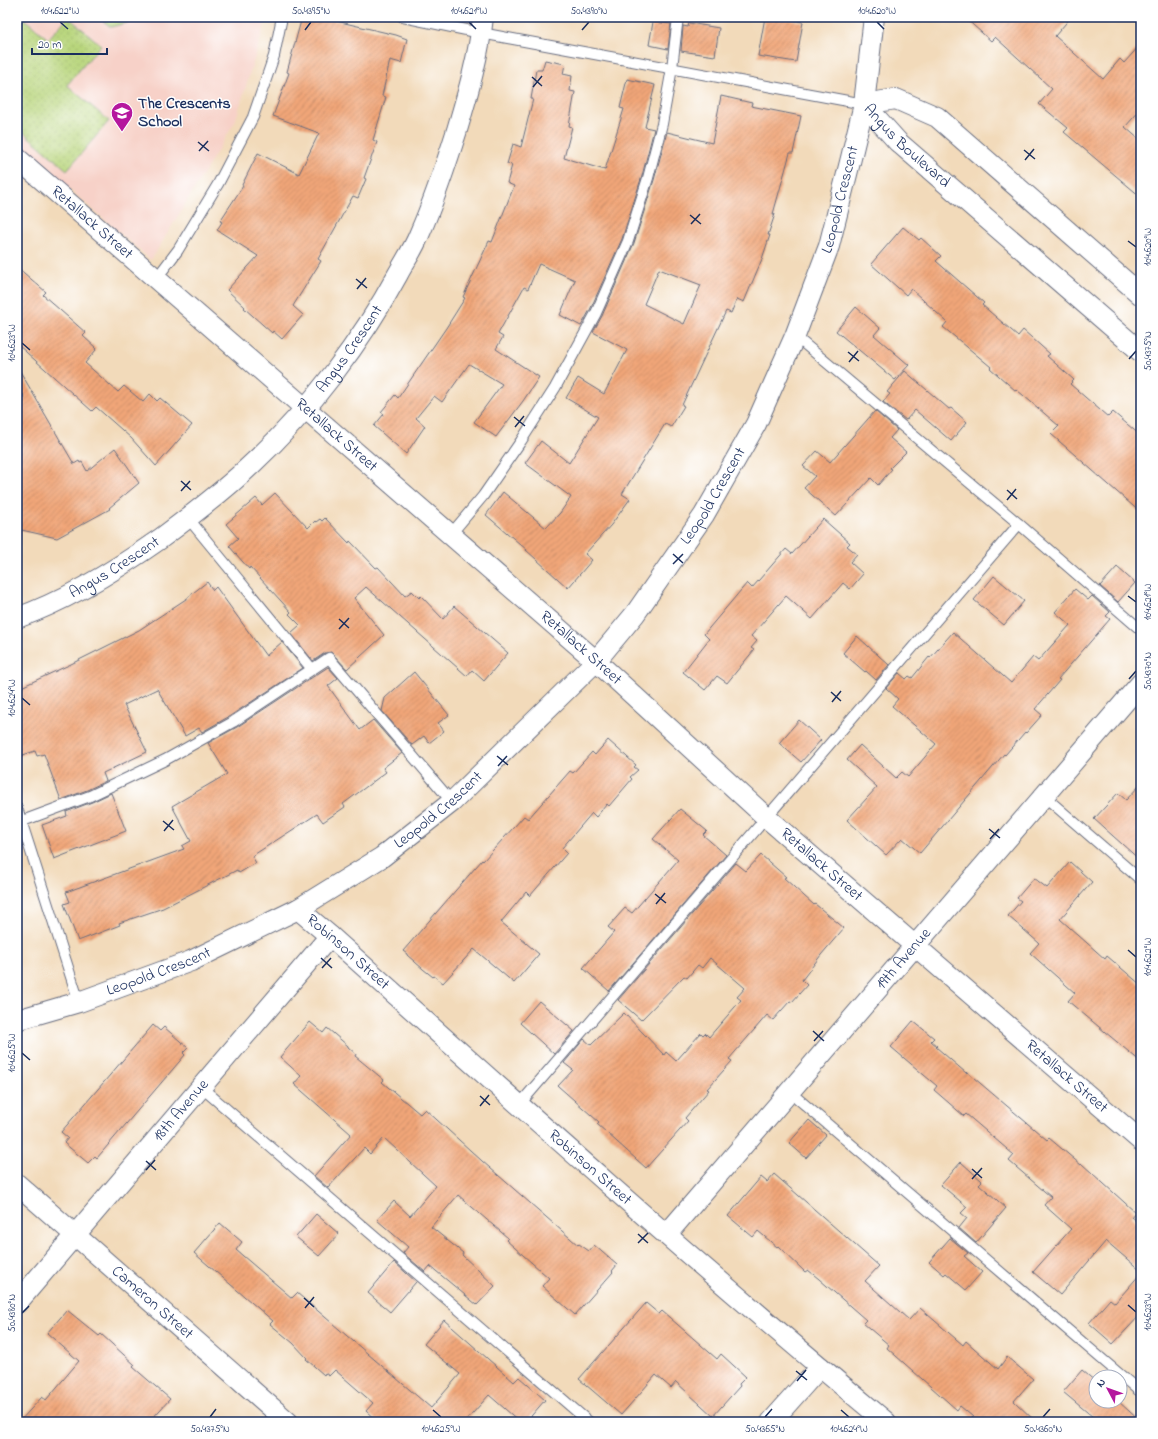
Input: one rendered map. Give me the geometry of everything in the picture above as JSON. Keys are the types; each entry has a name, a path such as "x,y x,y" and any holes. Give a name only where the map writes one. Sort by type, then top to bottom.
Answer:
{"street":[{"name":"Leopold Crescent","path":"17,1020 80,1002 191,961 298,909 382,857 452,802 596,661 636,614 704,514 756,424 795,336 829,246 864,104 874,17"},
{"name":"Angus Crescent","path":"17,618 69,595 124,564 188,518 253,464 305,408 341,363 382,305 419,236 445,168 468,94 482,25"},
{"name":"Angus Boulevard","path":"864,104 896,99 937,117 1141,295"},
{"name":"Angus Boulevard","path":"864,104 898,142 1141,352"},
{"name":"Retallack Street","path":"17,158 451,534 596,661 768,818 1141,1141"},
{"name":"19th Avenue","path":"667,1234 1141,684"},
{"name":"Robinson Street","path":"298,909 519,1105 820,1367 886,1422"},
{"name":"18th Avenue","path":"17,1303 330,936"},
{"name":"Cameron Street","path":"17,1184 288,1422"},
{"path":"771,1422 820,1367"}],"lane":[{"path":"156,279 178,250 218,184 253,117 274,56 282,17"},
{"path":"403,17 482,25 672,68 864,104"},
{"path":"451,534 483,496 521,441 555,388 596,314 628,241 648,178 662,124 672,68 678,17"},
{"path":"795,336 1019,524 1141,630"},
{"path":"188,518 312,669"},
{"path":"519,1105 768,818 1019,524"},
{"path":"19,822 90,796 165,760 234,722 329,658 452,802"},
{"path":"1044,796 1141,880"},
{"path":"17,808 19,822 80,1002"},
{"path":"201,1088 589,1422"},
{"path":"790,1092 1138,1390"}],"shaded area":[{"name":"The Crescents School","path":"17,17 267,17 235,122 151,260 17,144"}],"green space":[{"path":"17,17 22,17 48,39 68,17 101,45 67,85 109,121 67,170 17,127"},
{"path":"98,17 149,17 111,27"}],"building":[{"path":"302,17 319,17 396,35 407,39 401,63 390,60 382,96 386,97 373,140 377,142 364,178 366,179 358,198 353,196 318,259 321,261 293,306 303,315 282,339 273,331 272,333 244,308 245,307 227,290 258,256 217,230 222,222 220,221 243,186 242,185 258,153 299,174 319,133 273,116 289,73 287,72"},
{"path":"765,17 775,17 803,22 796,62 758,56"},
{"path":"964,17 1071,17 1055,36 1103,79 1120,59 1124,63 1141,44 1141,109 1125,127 1141,141 1141,197 1064,132 1068,128 1039,104 1052,89 995,37 991,41"},
{"path":"653,22 671,24 668,49 649,45"},
{"path":"689,23 719,28 715,56 681,51 683,26 688,27"},
{"path":"545,60 565,64 563,74 572,76 570,91 575,92 569,126 572,127 564,158 605,170 624,109 620,108 627,79 655,85 645,127 654,129 642,176 622,239 590,310 581,326 560,315 575,280 539,264 528,289 524,287 498,334 503,337 496,349 539,377 496,437 474,422 502,384 469,364 442,402 434,396 416,418 425,426 406,454 374,426 384,414 381,412 395,395 398,398 446,328 465,298 463,297 489,241 492,242 514,186 507,183 512,165 507,164 513,144 521,147 533,99 531,99 536,70 542,70"},
{"path":"721,96 752,103 751,106 801,116 793,153 790,153 773,214 775,214 768,235 770,235 762,259 744,302 737,299 731,313 726,311 682,405 684,406 671,427 665,424 622,494 630,499 611,525 585,554 592,560 568,588 486,515 503,492 546,528 560,513 571,497 525,463 541,441 569,463 598,417 566,398 578,378 604,394 627,350 593,332 602,316 634,243 654,180 667,132 712,143","holes":["659,269 701,285 684,324 644,304"]},
{"path":"903,227 919,240 921,238 941,256 936,261 984,303 982,305 1018,336 1023,330 1050,354 1047,356 1074,380 1070,384 1108,417 1113,412 1141,436 1141,513 1051,434 1059,426 1017,390 1016,391 990,368 991,367 943,327 947,322 911,289 906,295 871,264"},
{"path":"17,267 46,292 43,295 86,333 83,336 96,348 96,350 85,363 118,392 124,386 143,402 150,394 157,401 160,398 192,425 156,466 131,438 96,407 92,411 17,344"},
{"path":"856,307 880,328 874,335 909,365 895,380 836,331"},
{"path":"17,366 74,464 79,461 80,463 82,462 87,471 115,448 139,483 109,508 110,509 57,538 17,529 17,405 22,404 24,399 23,394 17,392"},
{"path":"905,371 949,409 951,408 967,422 951,441 915,410 906,420 883,402 890,394 887,392"},
{"path":"875,411 897,430 890,438 906,452 890,468 892,469 878,485 871,478 836,516 804,488 815,476 803,466 817,451 830,462"},
{"path":"275,493 308,528 315,521 316,522 320,519 322,521 325,518 376,568 378,567 405,596 412,591 419,598 421,596 443,619 454,606 508,653 484,681 472,670 467,676 366,587 354,598 384,635 347,669 331,652 325,653 313,661 291,633 300,625 289,614 291,612 229,546 238,538 226,524 256,498 262,505"},
{"path":"823,519 850,543 847,546 857,554 850,562 863,574 850,589 843,583 812,619 786,596 751,636 757,641 751,648 754,650 727,683 717,676 705,690 683,672 709,639 704,634 747,583 752,588 786,549 792,554"},
{"path":"1117,567 1135,583 1118,602 1100,586"},
{"path":"994,576 1024,601 1004,625 974,600"},
{"path":"207,582 213,590 216,587 266,656 282,642 303,668 230,716 202,732 199,728 185,736 157,689 124,705 147,752 103,773 106,781 61,800 44,754 37,756 35,751 17,757 17,689 139,630 189,597"},
{"path":"1075,589 1088,600 1092,596 1110,612 1106,616 1110,619 1058,679 1060,680 1035,709 1042,715 1005,755 1004,754 920,853 902,838 886,855 847,820 877,787 847,760 860,745 896,778 902,772 908,777 936,744 892,706 898,699 886,688 899,673 906,679 909,676 912,678 929,657 930,658 953,632 1011,683 1033,657 1038,661 1070,625 1055,612"},
{"path":"857,636 889,665 876,680 843,653"},
{"path":"328,667 338,678 328,686 360,730 373,720 402,753 383,768 386,772 343,804 345,807 323,822 317,814 252,856 256,863 239,873 237,870 163,908 119,923 120,925 78,941 64,904 70,902 66,892 184,849 182,846 191,841 172,806 227,774 208,743 237,727"},
{"path":"414,672 449,715 438,723 444,731 429,743 424,736 412,745 382,711 385,698"},
{"path":"799,720 821,740 801,762 779,743"},
{"path":"608,740 636,765 634,767 638,770 630,777 632,779 609,806 607,804 596,817 592,813 562,848 567,853 530,896 526,892 501,922 539,954 514,983 474,949 443,983 434,976 433,977 403,951 482,860 483,861 524,816 528,819 570,771 573,773 592,752 595,755"},
{"path":"1141,784 1141,861 1094,819 1118,793 1126,800"},
{"path":"111,793 126,831 54,859 42,825 67,816 66,812"},
{"path":"680,809 707,831 703,835 726,855 609,991 583,968 614,932 608,927 625,908 632,913 678,860 653,839"},
{"path":"761,855 814,905 815,904 844,928 802,980 807,985 773,1020 767,1015 729,1059 732,1061 707,1089 709,1090 685,1118 688,1121 646,1168 597,1124 599,1122 558,1086 573,1070 564,1063 584,1039 591,1045 624,1013 664,1055 666,1052 676,1061 701,1033 703,1035 705,1033 709,1037 741,1000 737,997 745,988 710,958 702,968 698,965 687,978 684,976 641,1020 618,1000 736,863 746,871"},
{"path":"1070,862 1092,882 1060,919 1105,959 1107,956 1141,985 1141,1062 1068,1001 1075,993 1030,953 1039,943 1008,916 1021,901 1017,898 1034,878 1047,888"},
{"path":"539,1001 574,1031 554,1054 520,1023"},
{"path":"913,1021 934,1038 931,1041 937,1046 936,1047 966,1073 967,1072 1047,1140 1049,1138 1081,1165 1082,1164 1135,1212 1131,1217 1141,1225 1141,1271 1106,1241 1060,1295 1033,1272 1071,1229 1044,1205 1051,1197 1009,1161 1014,1155 966,1114 964,1116 934,1090 937,1086 891,1047"},
{"path":"310,1022 323,1033 327,1028 356,1054 355,1056 384,1080 382,1082 420,1114 425,1109 578,1245 579,1244 589,1251 594,1245 617,1265 612,1271 613,1272 575,1315 542,1286 549,1278 506,1240 508,1238 458,1195 431,1227 463,1253 462,1255 495,1286 477,1305 430,1266 425,1272 403,1253 408,1247 377,1220 394,1201 410,1216 436,1186 384,1138 370,1154 364,1148 328,1188 314,1176 351,1134 294,1084 301,1076 280,1057"},
{"path":"153,1025 160,1031 164,1027 188,1048 183,1053 185,1055 97,1158 95,1156 88,1163 64,1143 68,1138 61,1132"},
{"path":"809,1120 826,1135 806,1158 789,1143"},
{"path":"961,1162 982,1181 979,1184 1006,1208 976,1243 959,1228 967,1218 961,1213 967,1207 941,1185"},
{"path":"774,1174 879,1266 865,1281 909,1320 920,1308 963,1345 966,1341 998,1369 1007,1357 1033,1379 1014,1401 1036,1422 979,1422 960,1406 957,1410 887,1348 889,1345 863,1323 866,1320 819,1279 808,1270 805,1272 778,1246 777,1247 758,1231 753,1237 728,1216 761,1177 767,1182"},
{"path":"316,1214 339,1234 319,1256 296,1237"},
{"path":"220,1223 242,1242 236,1250 292,1298 297,1293 431,1408 460,1374 424,1344 444,1320 514,1382 519,1377 545,1400 526,1422 520,1422 489,1395 465,1422 378,1422 366,1411 373,1403 335,1370 329,1376 325,1373 324,1375 306,1359 307,1358 293,1343 270,1324 273,1321 194,1253"},
{"path":"950,1238 968,1253 964,1256 982,1272 966,1290 946,1273 944,1275 929,1262"},
{"path":"394,1262 416,1282 390,1312 368,1293"},
{"path":"1141,1273 1141,1314 1113,1344 1089,1323 1110,1299 1115,1303"},
{"path":"646,1303 659,1314 662,1311 717,1359 721,1354 746,1377 739,1384 740,1386 713,1416 676,1382 671,1388 656,1375 621,1415 579,1379"},
{"path":"67,1310 99,1336 101,1334 135,1365 133,1367 170,1399 149,1422 19,1422 42,1397 46,1400 79,1361 47,1333"},
{"path":"1082,1370 1088,1375 1088,1409 1127,1409 1141,1422 1099,1422 1063,1392"}],"place":[{"name":"The Crescents School","path":"122,132"}]}
